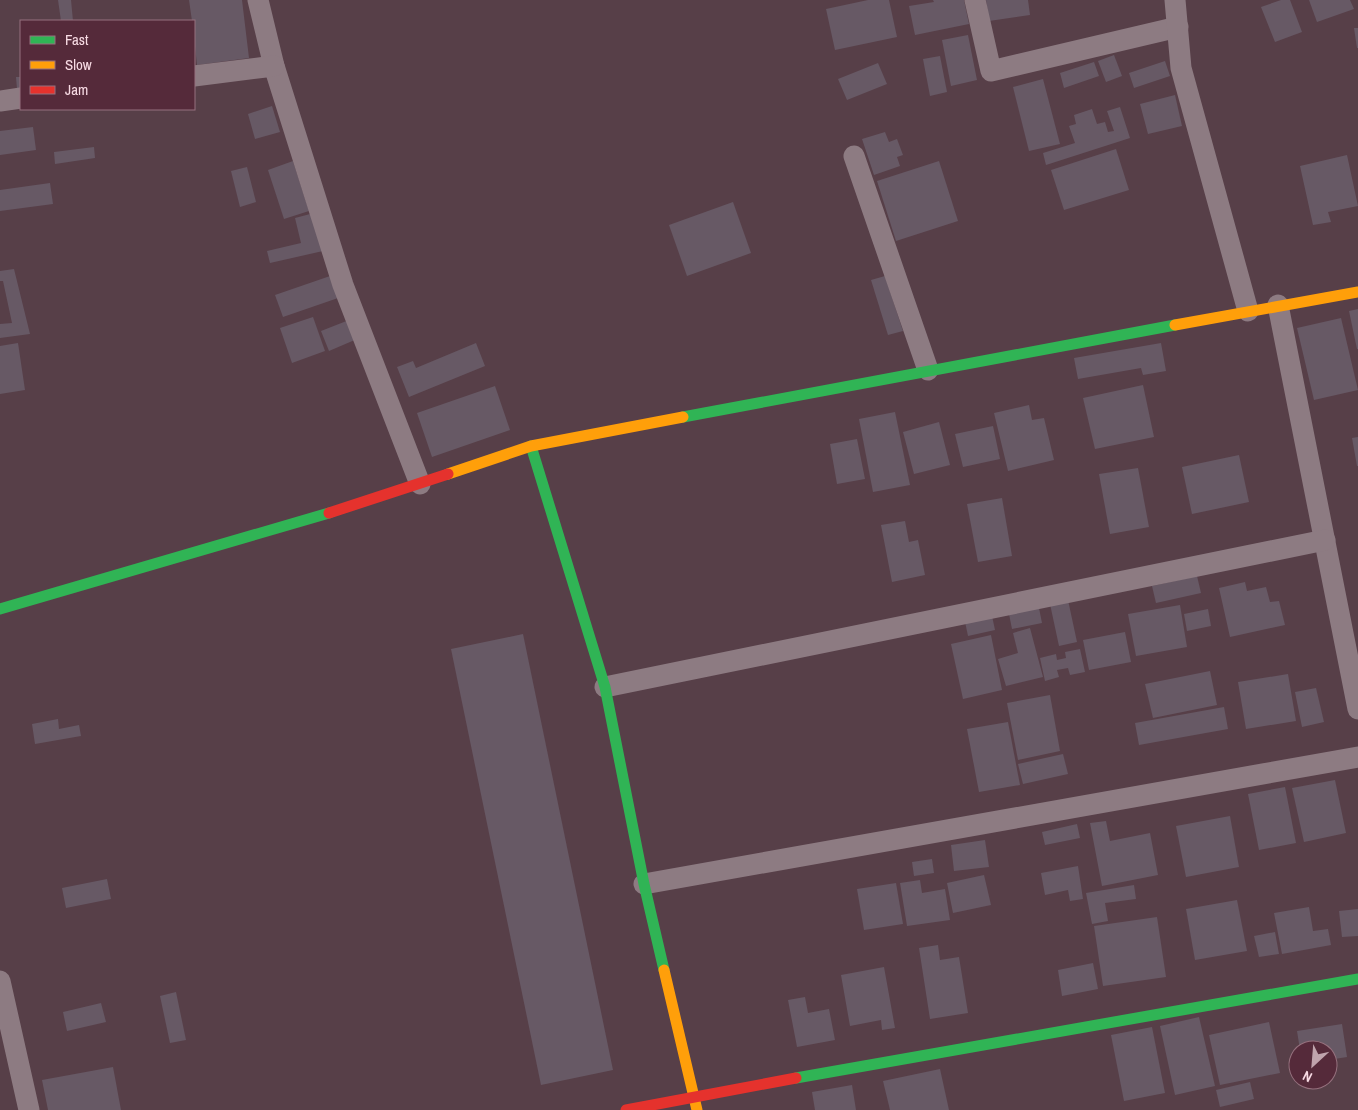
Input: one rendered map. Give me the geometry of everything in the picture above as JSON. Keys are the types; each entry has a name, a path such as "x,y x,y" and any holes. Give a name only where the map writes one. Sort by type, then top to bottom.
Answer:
{"street":[{"path":"258,0 274,66 343,285 420,484"},
{"path":"974,0 991,71 1178,27"},
{"path":"1175,0 1181,68 1248,311"},
{"path":"195,76 274,66"},
{"path":"0,101 20,98"},
{"path":"854,156 928,370"},
{"path":"0,609 266,532 420,484 531,446 928,370 1358,292"},
{"path":"1278,306 1358,709"},
{"path":"531,446 605,687 644,884 697,1110"},
{"path":"605,687 1325,540"},
{"path":"644,884 1358,757"},
{"path":"626,1110 694,1096 1358,979"},
{"path":"0,981 29,1110"}],"building":[{"path":"58,0 71,0 73,20 61,20"},
{"path":"189,0 242,0 249,58 197,65 195,20 192,20"},
{"path":"868,0 889,0 897,37 835,50 826,9"},
{"path":"933,0 964,0 969,24 915,35 909,6 934,2"},
{"path":"986,0 1028,0 1030,15 989,21"},
{"path":"1281,0 1290,0 1302,32 1275,42 1261,7"},
{"path":"1309,0 1350,0 1354,9 1317,22"},
{"path":"1354,28 1358,28 1358,48 1357,48"},
{"path":"968,35 977,80 951,86 942,40"},
{"path":"1114,55 1122,76 1106,82 1098,61"},
{"path":"940,56 947,92 930,96 923,59"},
{"path":"1165,61 1170,76 1134,88 1129,73"},
{"path":"1094,62 1099,76 1064,88 1060,73"},
{"path":"878,63 887,84 847,100 838,79"},
{"path":"16,77 20,77 20,88 17,89"},
{"path":"1043,79 1060,144 1029,151 1013,87"},
{"path":"1175,95 1182,126 1148,134 1140,104"},
{"path":"272,106 280,132 255,139 248,114"},
{"path":"1120,107 1130,138 1046,165 1043,153 1075,143 1069,126 1076,124 1074,115 1092,109 1097,124 1105,122 1108,132 1114,131 1107,111"},
{"path":"33,127 36,150 0,155 0,131"},
{"path":"885,132 889,142 897,139 903,155 897,157 900,166 874,175 862,139"},
{"path":"94,147 95,158 55,164 54,152"},
{"path":"1116,149 1129,190 1064,210 1051,170"},
{"path":"1347,155 1358,206 1328,212 1331,222 1313,225 1300,166"},
{"path":"293,161 309,211 284,219 268,170"},
{"path":"939,161 958,221 896,241 877,181"},
{"path":"247,167 256,202 240,207 231,171"},
{"path":"50,183 53,204 0,211 0,190"},
{"path":"733,202 751,253 687,276 669,225"},
{"path":"314,213 323,251 270,263 267,251 301,243 295,218"},
{"path":"14,269 30,334 0,338 0,324 12,323 3,281 0,281 0,271"},
{"path":"333,275 341,297 283,317 275,295"},
{"path":"885,276 903,331 888,335 871,280"},
{"path":"1358,309 1358,349 1357,349 1349,311"},
{"path":"313,317 325,351 292,363 280,328"},
{"path":"1341,318 1358,390 1314,400 1297,328"},
{"path":"349,320 357,339 329,351 321,331"},
{"path":"18,343 25,390 0,394 0,346"},
{"path":"476,343 485,366 409,397 397,367 413,361 416,368"},
{"path":"1161,343 1166,371 1143,375 1141,368 1078,379 1074,358"},
{"path":"1143,385 1154,437 1095,449 1083,398"},
{"path":"495,386 510,430 432,457 417,413"},
{"path":"1029,405 1032,420 1044,418 1054,460 1008,471 994,413"},
{"path":"895,412 910,485 873,492 859,419"},
{"path":"939,422 950,465 914,474 903,432"},
{"path":"993,426 1000,459 963,467 955,434"},
{"path":"1358,437 1358,466 1357,466 1352,438"},
{"path":"857,439 865,479 837,484 830,444"},
{"path":"1239,455 1249,502 1192,514 1182,467"},
{"path":"1138,468 1149,527 1110,534 1099,474"},
{"path":"1002,498 1012,556 978,562 967,504"},
{"path":"905,521 909,542 918,540 925,575 892,582 881,525"},
{"path":"1197,576 1201,593 1156,603 1152,586"},
{"path":"1245,582 1247,591 1266,587 1270,602 1279,601 1285,625 1230,637 1219,588"},
{"path":"1068,600 1077,642 1059,646 1050,604"},
{"path":"1038,603 1042,623 1012,629 1008,609"},
{"path":"1180,605 1187,647 1136,656 1128,614"},
{"path":"1208,609 1211,626 1187,631 1184,614"},
{"path":"991,611 995,630 968,636 964,617"},
{"path":"1030,628 1043,677 1006,686 998,659 1018,653 1013,633"},
{"path":"1125,632 1131,662 1089,670 1083,640"},
{"path":"523,634 613,1070 541,1085 451,649"},
{"path":"991,635 1002,690 963,699 951,644"},
{"path":"1080,649 1085,672 1070,675 1068,668 1057,670 1059,677 1045,681 1040,658 1056,654 1057,660 1066,658 1065,652"},
{"path":"1210,671 1217,705 1153,718 1145,684"},
{"path":"1288,674 1296,721 1246,729 1238,682"},
{"path":"1316,688 1324,722 1302,727 1295,692"},
{"path":"1050,695 1060,751 1018,760 1007,703"},
{"path":"1224,707 1228,729 1139,745 1135,723"},
{"path":"58,719 59,729 79,725 81,736 35,744 32,724"},
{"path":"1008,722 1020,785 979,792 967,729"},
{"path":"1063,754 1068,774 1023,784 1018,764"},
{"path":"1335,780 1346,833 1304,842 1292,788"},
{"path":"1285,787 1296,843 1259,850 1248,794"},
{"path":"1230,816 1239,867 1186,877 1176,826"},
{"path":"1106,821 1110,841 1150,833 1158,875 1102,886 1090,823"},
{"path":"1077,824 1080,838 1045,845 1042,832"},
{"path":"985,840 989,867 954,871 951,845"},
{"path":"932,859 934,873 914,876 912,862"},
{"path":"1078,866 1083,899 1070,901 1068,890 1045,895 1041,873"},
{"path":"984,875 991,905 953,913 947,883"},
{"path":"107,879 111,899 66,908 62,888"},
{"path":"920,880 922,893 945,889 950,920 907,926 900,883"},
{"path":"896,883 903,924 864,930 857,889"},
{"path":"1134,885 1136,899 1105,903 1108,921 1092,924 1086,893"},
{"path":"1237,900 1247,951 1195,960 1186,909"},
{"path":"1309,907 1313,931 1328,929 1331,945 1282,954 1274,913"},
{"path":"1358,909 1358,936 1342,937 1339,911"},
{"path":"1157,917 1166,977 1103,986 1094,926"},
{"path":"1275,932 1279,954 1259,957 1254,936"},
{"path":"938,945 940,960 959,957 968,1013 930,1019 919,948"},
{"path":"1093,963 1098,989 1062,996 1058,970"},
{"path":"884,967 895,1028 882,1030 881,1020 850,1026 841,975"},
{"path":"176,992 186,1040 170,1043 160,996"},
{"path":"805,997 808,1013 829,1009 835,1040 797,1047 788,1000"},
{"path":"101,1003 106,1022 67,1031 63,1012"},
{"path":"1199,1017 1215,1086 1175,1095 1160,1026"},
{"path":"1269,1022 1280,1073 1220,1085 1209,1035"},
{"path":"1342,1024 1347,1057 1338,1058 1338,1040 1298,1040 1297,1031"},
{"path":"1152,1027 1165,1093 1124,1101 1111,1035"},
{"path":"113,1067 121,1110 48,1110 42,1080"},
{"path":"940,1069 949,1110 890,1110 883,1081"},
{"path":"1250,1082 1254,1099 1220,1107 1216,1090"},
{"path":"852,1085 856,1110 815,1110 812,1092"}],"traffic: fast":[{"path":"683,417 1175,325"},
{"path":"531,446 605,687 644,884 664,970"},
{"path":"0,609 329,513"},
{"path":"796,1078 1358,979"}],"traffic: slow":[{"path":"1175,325 1358,292"},
{"path":"448,474 531,446 683,417"},
{"path":"664,970 697,1110"}],"traffic: jam":[{"path":"329,513 448,474"},
{"path":"626,1110 796,1078"}]}
